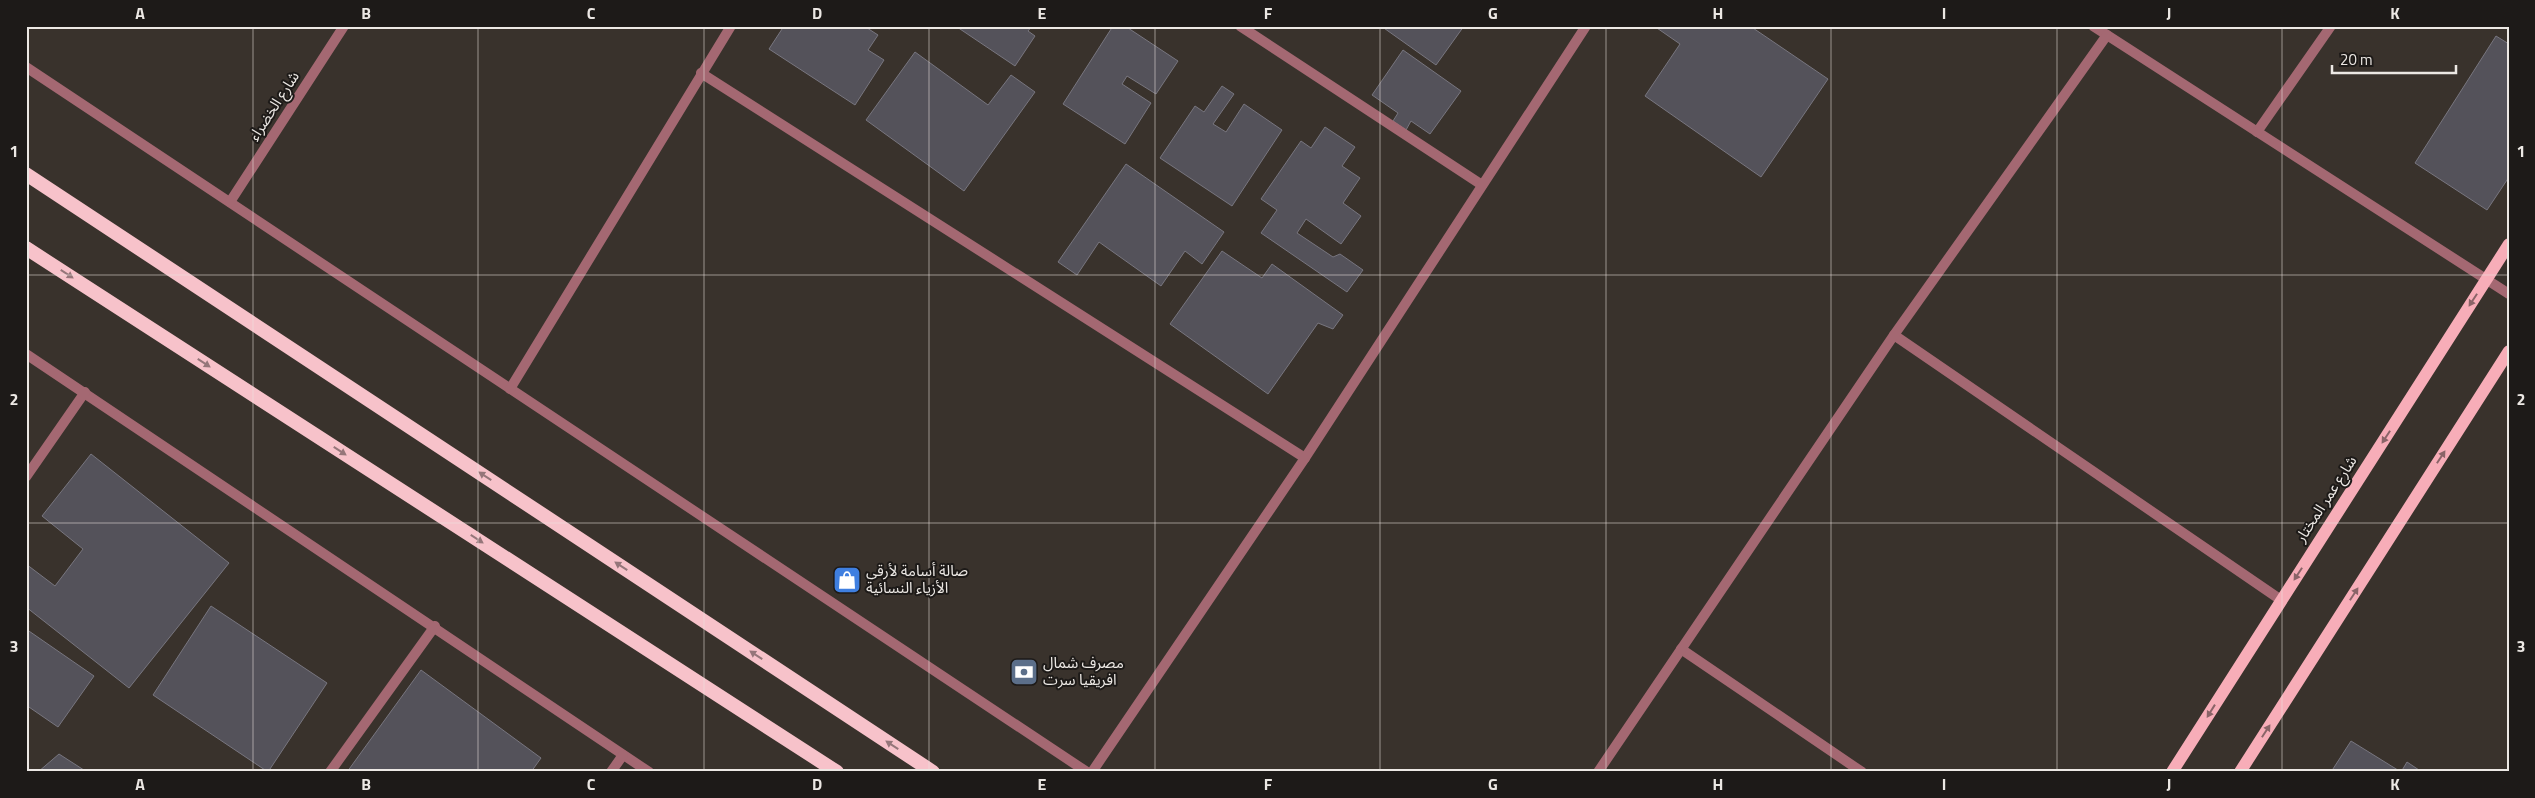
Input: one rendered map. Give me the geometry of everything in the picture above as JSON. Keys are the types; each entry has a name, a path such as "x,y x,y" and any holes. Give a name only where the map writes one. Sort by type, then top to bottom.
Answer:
{"highway":[{"path":"26,174 933,772"},
{"path":"26,248 837,772"}],"main road":[{"name":"شارع عمر المختار","path":"2172,772 2509,244"},
{"path":"2240,772 2509,350"}],"street":[{"name":"شارع الخضراء","path":"230,202 344,26"},
{"path":"510,389 731,26"},
{"path":"1240,26 1482,185"},
{"path":"1092,772 1305,458 1586,26"},
{"path":"2093,26 2509,294"},
{"path":"2257,132 2331,26"},
{"path":"1598,772 1894,335 2107,35"},
{"path":"26,67 1087,772"},
{"path":"702,73 1305,458"},
{"path":"1894,335 2281,600"},
{"path":"26,354 435,626 649,772"},
{"path":"26,477 85,392"},
{"path":"330,772 435,626"},
{"path":"1681,649 1862,772"},
{"path":"611,772 623,754"}],"building":[{"path":"784,26 864,26 878,35 868,50 884,60 855,105 769,49"},
{"path":"1032,26 1028,31 1035,36 1015,66 957,27"},
{"path":"1113,26 1125,26 1178,61 1156,94 1127,76 1122,84 1151,103 1125,144 1063,104"},
{"path":"1381,26 1464,26 1436,65"},
{"path":"1654,26 1750,26 1828,79 1761,177 1645,96 1680,44"},
{"path":"2496,36 2509,44 2509,177 2487,210 2415,163"},
{"path":"1403,50 1461,91 1430,134 1411,121 1406,130 1393,121 1398,113 1372,95"},
{"path":"915,52 988,105 1011,75 1035,92 964,191 866,120"},
{"path":"1222,86 1234,94 1213,124 1226,132 1244,104 1282,130 1232,206 1160,158 1195,106 1204,112"},
{"path":"1325,127 1355,147 1342,166 1360,178 1343,203 1361,216 1341,244 1306,219 1297,233 1333,257 1340,254 1363,270 1347,292 1261,233 1277,210 1261,199 1301,141 1311,148"},
{"path":"1126,164 1224,232 1202,264 1185,251 1161,286 1099,242 1077,275 1058,262"},
{"path":"1222,251 1262,278 1272,264 1343,315 1333,329 1318,323 1268,394 1170,324"},
{"path":"91,454 229,563 129,688 26,607 26,564 55,586 83,549 42,516"},
{"path":"211,606 327,683 268,772 153,695"},
{"path":"26,629 94,676 58,727 26,705"},
{"path":"421,670 541,758 531,772 347,772"},
{"path":"2351,741 2401,772 2331,772"},
{"path":"59,754 87,772 38,772"},
{"path":"2407,762 2422,772 2401,772"}],"place":[{"name":"صالة أسامة لأرقى الأزياء النسائية","path":"847,580"},
{"name":"مصرف شمال افريقيا سرت","path":"1024,672"}]}
